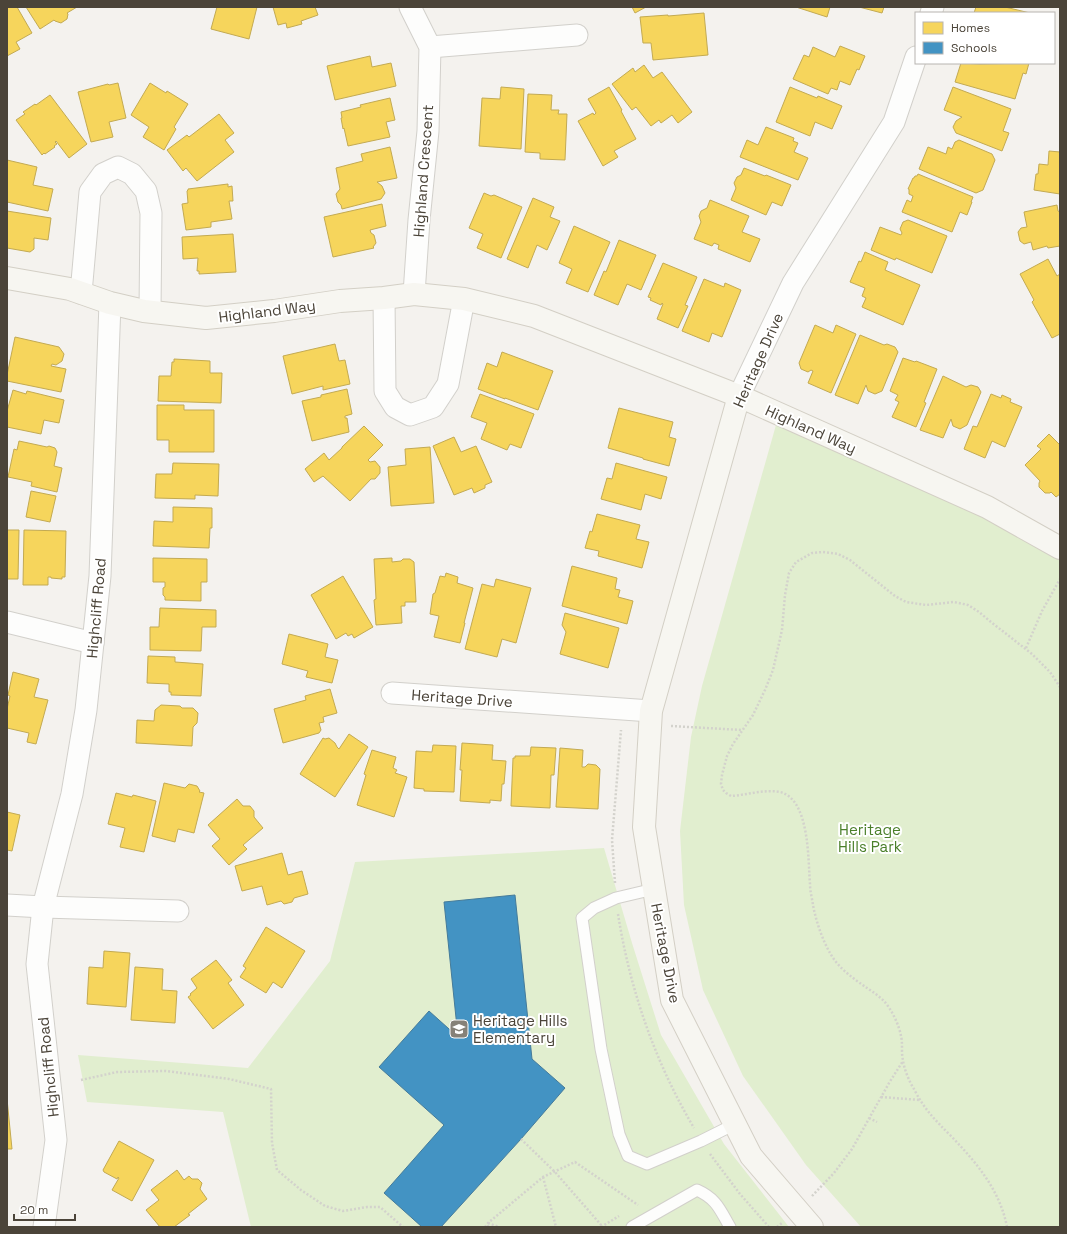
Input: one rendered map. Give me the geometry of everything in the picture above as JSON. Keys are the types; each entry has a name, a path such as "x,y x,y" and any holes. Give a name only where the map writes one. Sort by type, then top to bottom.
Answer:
{"street":[{"name":"Highland Crescent","path":"410,7 430,47 428,131 419,220 414,294"},
{"path":"430,47 577,35"},
{"name":"Heritage Drive","path":"812,1227 751,1156 672,1000 644,827 651,718 739,396 793,283 894,122 915,60"},
{"path":"81,293 90,192 103,174 118,167 132,174 146,191 151,213 150,311"},
{"name":"Highland Way","path":"7,278 70,289 110,303 150,311 206,318 274,311 340,301 414,294 464,299 534,316 739,396 987,507 1060,548"},
{"path":"384,298 385,391 395,407 410,415 433,407 448,384 464,299"},
{"name":"Highcliff Road","path":"44,1227 56,1140 37,964 43,907 72,794 86,710 100,576 110,303"},
{"path":"7,622 93,642"},
{"name":"Heritage Drive","path":"392,693 651,718"},
{"path":"7,904 43,907 178,911"}],"lane":[{"path":"654,889 616,898 594,908 582,918 601,1049 619,1134 628,1156 647,1164 701,1141 735,1124"},
{"path":"632,1227 697,1190 707,1195 716,1203 730,1227"}],"path":[{"path":"1007,1227 994,1189 981,1170 938,1123 920,1100 913,1087 903,1061 901,1036 892,1013 883,1001 850,976 831,955 813,907 805,828 802,816 795,804 789,797 781,792 732,796 723,790 721,784 727,756 733,744 753,715 773,670 782,630 785,595 789,573 796,562 812,553 824,552 838,554 850,560 895,596 906,602 926,605 954,602 968,605 1026,648 1050,672 1060,687"},
{"path":"1026,648 1042,611 1060,579"},
{"path":"651,718 743,730"},
{"path":"798,1211 834,1173 852,1149 903,1061"},
{"path":"81,1080 117,1072 166,1071 229,1079 271,1089 272,1143 277,1170 301,1190 325,1206 343,1211 380,1206 403,1227"},
{"path":"881,1097 920,1100"},
{"path":"869,1118 877,1122"},
{"path":"521,1139 555,1172 602,1226"},
{"path":"485,1227 543,1177 575,1162 638,1206 644,1202"},
{"path":"543,1177 556,1227"},
{"path":"488,1223 499,1227"}],"green space":[{"name":"Heritage Hills Park","path":"776,425 958,498 1060,555 1060,1227 861,1227 806,1165 743,1076 703,990 684,905 680,831 691,737 702,686"},
{"name":"Heritage Hills Elementary","path":"604,848 661,1035 724,1144 789,1227 251,1227 223,1112 87,1102 78,1055 248,1068 330,961 355,862"}],"building: Homes":[{"path":"7,7 17,7 32,33 16,42 20,49 7,56"},
{"path":"26,7 77,7 67,13 67,19 61,23 54,20 40,29"},
{"path":"217,7 257,7 249,39 211,29"},
{"path":"273,7 315,7 318,15 301,21 302,24 287,28 286,23 278,25"},
{"path":"632,7 646,7 635,13"},
{"path":"796,7 830,7 827,17"},
{"path":"859,7 884,7 882,13"},
{"path":"976,7 1005,7 1026,12 974,12"},
{"path":"704,13 708,55 653,60 651,43 643,43 640,17"},
{"path":"840,46 865,56 850,85 840,81 837,90 831,88 828,94 793,79 804,55 809,57 813,47 835,57"},
{"path":"370,56 372,67 391,63 396,86 335,100 327,66"},
{"path":"961,64 1029,64 1026,74 1023,73 1015,99 955,82"},
{"path":"644,65 653,78 662,72 692,112 678,123 672,115 661,123 659,120 651,126 636,107 632,110 612,84 633,68 635,72"},
{"path":"118,83 126,118 109,122 113,137 91,142 78,92 108,84"},
{"path":"150,83 166,93 167,91 188,104 174,127 176,129 164,150 143,137 149,127 131,115"},
{"path":"501,87 524,89 521,149 479,146 482,98 500,99"},
{"path":"609,87 636,139 614,151 618,157 603,166 578,121 593,113 594,115 596,113 588,99"},
{"path":"790,87 842,106 832,129 815,122 810,136 776,122"},
{"path":"953,87 1011,109 1003,131 1009,133 1002,151 956,133 953,127 956,121 962,117 944,110"},
{"path":"528,94 552,95 551,110 559,110 558,114 567,114 565,160 540,159 540,153 525,152"},
{"path":"50,95 87,144 69,158 56,141 55,142 57,144 54,146 55,147 42,155 16,120 25,114 23,112"},
{"path":"390,98 395,120 386,122 390,137 348,146 344,128 343,129 341,112 361,107 360,105"},
{"path":"219,114 234,133 225,140 234,152 197,181 186,168 183,171 167,150 187,135 189,137"},
{"path":"766,127 794,138 793,141 798,143 794,152 808,158 798,180 740,157 747,140 758,145"},
{"path":"959,140 992,154 995,160 983,190 976,193 919,169 928,147 946,154 948,147 952,149 955,142"},
{"path":"390,147 397,178 377,182 382,186 385,193 381,199 342,209 336,194 340,189 336,168 363,161 361,154"},
{"path":"1049,151 1060,152 1060,194 1034,190 1039,164 1048,165"},
{"path":"7,160 37,167 33,185 53,189 48,211 7,202"},
{"path":"744,168 791,185 782,206 772,202 766,215 731,200 736,188 734,183 737,177 741,175"},
{"path":"918,174 973,197 967,215 960,212 952,232 902,212 907,200 911,202 913,196 909,194 908,189 913,178"},
{"path":"228,184 228,187 232,186 233,201 229,201 232,219 211,222 211,227 186,230 182,204 188,203 188,189"},
{"path":"484,193 491,196 494,195 522,207 501,258 477,248 483,234 469,228"},
{"path":"533,198 554,207 550,217 560,221 547,250 537,245 528,268 507,259"},
{"path":"710,200 749,216 742,232 760,239 750,262 718,249 719,245 714,243 712,246 694,239 701,222 699,216 701,211 707,208"},
{"path":"382,204 386,226 370,230 374,235 376,243 373,247 374,248 333,257 324,217"},
{"path":"1057,205 1058,211 1060,212 1060,246 1048,248 1047,246 1033,250 1031,242 1024,244 1020,241 1018,232 1021,228 1027,227 1024,212"},
{"path":"7,211 51,218 48,240 34,238 34,249 30,252 7,248"},
{"path":"908,220 947,236 932,273 896,258 895,260 871,250 880,227 901,235 902,233 900,229 903,222"},
{"path":"574,226 610,242 588,292 566,283 572,269 559,263"},
{"path":"233,234 236,272 199,274 199,271 197,271 198,258 183,259 182,237"},
{"path":"619,240 656,255 641,290 627,284 618,305 594,295 604,271 606,272"},
{"path":"865,252 888,262 885,270 920,285 903,325 862,307 866,298 862,296 865,288 850,282 859,261 861,262"},
{"path":"1048,259 1057,276 1060,274 1060,334 1052,338 1032,302 1034,300 1020,274"},
{"path":"663,263 697,277 685,305 688,306 678,328 657,319 663,304 662,303 661,305 650,300 651,298 648,297"},
{"path":"704,279 724,287 725,283 741,290 722,337 712,333 709,342 682,331"},
{"path":"815,325 833,333 836,325 856,334 831,393 808,383 813,371 811,370 808,372 801,369 799,363"},
{"path":"860,335 884,345 887,344 895,347 898,352 882,391 875,394 868,391 866,385 858,404 835,395"},
{"path":"15,337 59,347 64,354 62,361 56,365 52,364 51,366 66,369 61,392 7,381"},
{"path":"335,344 339,361 345,360 350,384 323,390 323,386 292,394 283,356"},
{"path":"502,352 553,371 538,410 478,389 487,363 497,367"},
{"path":"903,358 937,369 924,402 926,403 916,427 892,417 899,402 895,400 898,395 890,391"},
{"path":"174,359 210,361 210,373 222,373 221,403 158,401 159,376 171,376 172,362 174,362"},
{"path":"943,376 966,387 971,385 978,387 981,392 967,425 960,429 953,426 951,419 943,438 920,430"},
{"path":"347,389 352,414 345,416 345,418 347,418 349,432 312,441 302,401"},
{"path":"13,390 26,394 27,391 64,400 59,423 44,420 41,434 7,427 7,411"},
{"path":"480,394 534,414 521,448 510,444 507,450 481,439 487,423 471,417"},
{"path":"991,394 1001,398 1002,395 1011,399 1010,402 1022,407 1005,447 992,441 985,458 964,449 973,426 977,427"},
{"path":"157,405 184,405 184,410 214,410 214,452 169,452 169,440 157,440"},
{"path":"619,408 673,422 669,437 676,439 669,466 608,448"},
{"path":"364,426 383,445 368,460 370,462 375,461 380,467 380,473 375,479 371,479 350,501 323,476 314,482 305,469 324,453 329,460"},
{"path":"1049,434 1060,445 1060,494 1056,497 1051,492 1045,493 1039,487 1040,481 1025,465 1041,449 1037,446"},
{"path":"454,437 461,452 476,446 492,482 485,485 485,488 474,493 472,488 454,495 433,446"},
{"path":"19,441 55,448 57,452 54,466 62,468 57,492 31,486 32,482 8,477 14,449 17,450"},
{"path":"430,447 434,503 391,506 388,467 406,465 405,449"},
{"path":"173,463 219,464 218,496 195,495 195,499 155,498 156,474 172,474"},
{"path":"616,463 667,477 661,499 645,494 641,510 601,499 607,478 612,479"},
{"path":"31,491 56,496 50,522 26,517"},
{"path":"173,507 212,508 212,528 210,528 209,548 153,546 154,521 173,522"},
{"path":"597,514 640,525 636,539 649,542 642,568 598,556 599,551 585,548 590,531 592,532"},
{"path":"7,530 19,530 18,579 7,579"},
{"path":"24,530 66,531 65,577 62,577 62,579 48,577 48,585 23,585"},
{"path":"153,558 207,559 207,582 201,582 201,601 165,600 163,588 165,587 165,582 153,582"},
{"path":"392,558 392,562 410,559 414,562 416,602 405,602 405,606 401,606 402,623 376,625 374,600 376,599 374,559"},
{"path":"572,566 617,578 615,589 620,590 618,597 633,601 627,624 562,606"},
{"path":"446,573 458,577 457,583 473,588 460,643 434,637 439,616 430,614 433,594 435,593 440,576 445,577"},
{"path":"343,576 373,627 354,638 352,634 348,636 346,633 336,639 311,595"},
{"path":"496,579 531,588 516,643 502,639 497,657 465,649 482,584 494,587"},
{"path":"160,608 216,610 216,627 202,627 201,651 150,650 150,627 159,627"},
{"path":"565,613 619,628 608,668 560,654 566,632 562,625"},
{"path":"289,634 328,644 325,657 338,660 332,683 306,677 308,671 282,664"},
{"path":"148,656 175,657 175,662 203,664 201,696 171,695 171,692 169,692 169,684 147,683"},
{"path":"13,672 39,679 34,697 48,700 36,744 27,742 29,733 7,728 7,709 10,696 8,695"},
{"path":"330,689 337,713 323,717 324,722 319,723 321,730 319,733 283,743 274,709 306,700 305,696"},
{"path":"161,705 193,708 198,713 197,723 193,727 192,746 136,743 137,720 154,721 155,710"},
{"path":"349,734 368,747 335,797 300,774 323,738 329,738 339,749"},
{"path":"462,743 493,745 492,760 506,761 501,801 490,800 490,803 460,801"},
{"path":"433,745 456,746 454,792 424,791 424,789 414,788 416,751 432,752"},
{"path":"531,747 556,748 554,775 551,775 550,808 511,806 513,758 515,758 515,756 530,756"},
{"path":"560,748 583,750 582,767 585,767 588,764 596,765 600,769 598,809 556,807"},
{"path":"372,750 396,757 393,768 397,770 395,773 407,777 394,817 357,805 366,775 364,774"},
{"path":"164,783 185,788 189,784 197,786 200,791 199,792 204,793 194,833 178,829 175,842 152,836"},
{"path":"116,793 132,797 133,795 156,801 144,852 120,847 125,828 108,824"},
{"path":"237,799 243,806 250,806 254,811 254,817 263,828 243,845 247,849 229,865 212,846 220,839 208,825"},
{"path":"7,812 20,815 12,851 7,850"},
{"path":"282,853 288,875 302,871 308,894 294,898 292,902 284,904 281,901 267,905 262,886 242,891 235,866"},
{"path":"266,927 305,951 282,988 273,982 266,993 240,977 246,968 243,966"},
{"path":"104,951 130,953 126,1007 87,1004 89,967 103,968"},
{"path":"216,960 232,980 228,983 244,1005 213,1029 188,997 197,988 191,979"},
{"path":"135,967 163,969 162,990 177,991 175,1023 131,1020"},
{"path":"7,1099 12,1149 7,1149"},
{"path":"119,1141 154,1160 132,1201 112,1190 119,1178 118,1177 117,1179 103,1170"},
{"path":"177,1170 184,1180 189,1176 192,1179 198,1179 202,1183 200,1189 207,1199 188,1214 190,1215 174,1227 160,1227 146,1210 159,1200 151,1190"}],"building: Schools":[{"name":"Heritage Hills Elementary","path":"515,895 532,1059 565,1088 441,1227 422,1227 384,1193 444,1125 379,1067 429,1011 458,1037 444,902"}],"place":[{"name":"Heritage Hills Elementary","path":"459,1029"}]}
